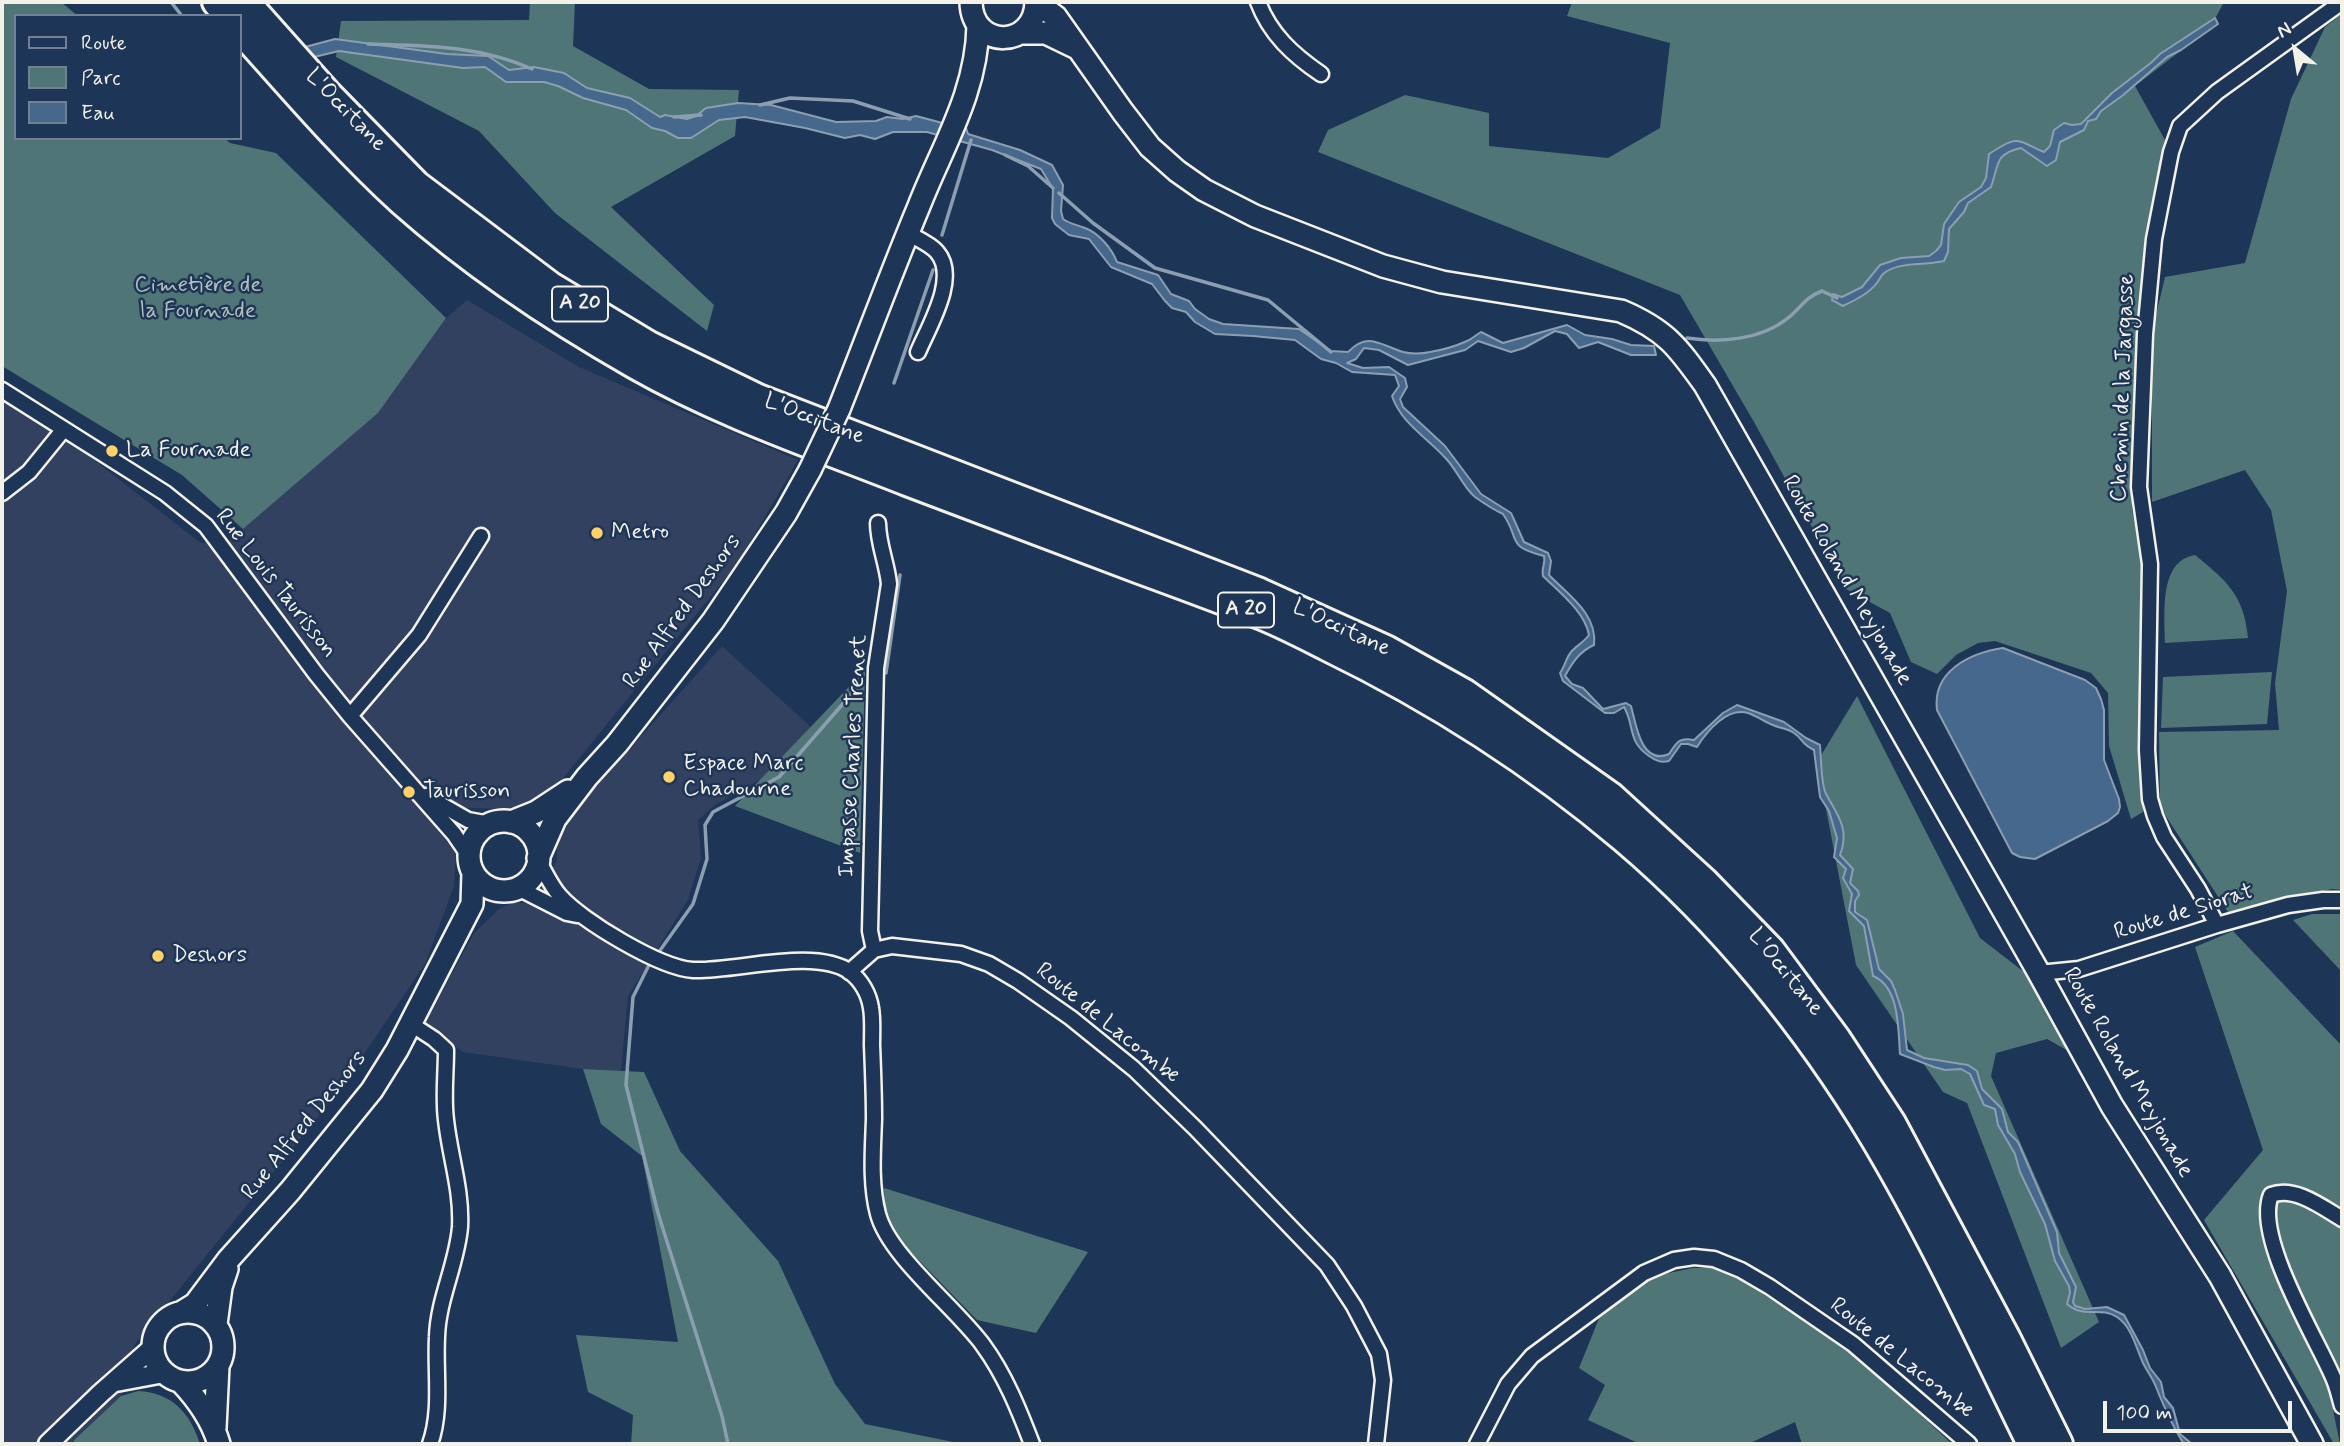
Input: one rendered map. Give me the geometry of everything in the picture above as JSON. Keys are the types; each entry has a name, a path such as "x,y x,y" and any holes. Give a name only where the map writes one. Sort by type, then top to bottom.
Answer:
{"highway":[{"name":"L'Occitane","path":"246,2 327,93 417,184 551,286 649,345 758,398 1260,592 1386,649 1465,693 1611,796 1704,881 1771,950 1837,1039 1892,1124 2007,1339 2059,1444"},
{"name":"L'Occitane","path":"242,32 307,105 402,202 535,304 638,367 744,418 1266,617 1376,671 1459,717 1553,783 1627,841 1686,897 1743,958 1789,1013 1828,1066 1875,1140 1929,1237 2031,1444"}],"main road":[{"path":"971,81 987,60 1032,20 1036,2"},
{"name":"Route Roland Meyjonade","path":"1036,2 1056,17 1150,147 1204,190 1255,216 1383,265 1442,282 1621,312 1645,321 1668,337 1680,350 1705,385 2112,1106 2220,1276 2312,1444"},
{"path":"909,234 918,206 971,81 978,45 972,12"},
{"name":"Route Roland Meyjonade","path":"972,12 992,36 1046,33 1079,50"},
{"name":"Rue Alfred Deshors","path":"587,777 617,744 725,604 786,513 839,409 909,234"},
{"path":"453,944 472,904 471,864 475,837 500,823 537,812 587,777"},
{"path":"453,944 477,916 528,881 535,872 555,819 587,777"},
{"path":"500,823 528,831 538,848 538,859"},
{"path":"471,864 487,887 513,889"},
{"name":"Rue Alfred Deshors","path":"182,1311 195,1304 228,1260 372,1090 453,944"},
{"name":"Rue Alfred Deshors","path":"216,1324 220,1287 228,1260"},
{"path":"182,1311 201,1313 216,1324 221,1334 223,1345 218,1366 217,1437 199,1401 154,1357 153,1340 160,1325 182,1311"},
{"path":"173,1377 202,1379 218,1366"}],"street":[{"path":"1258,2 1276,36 1297,58 1321,74"},
{"name":"Chemin de la Jargasse","path":"2217,925 2198,889 2164,837 2150,799 2147,750 2150,564 2139,488 2145,334 2154,239 2171,152 2180,126 2217,92 2342,2"},
{"path":"909,234 938,253 947,269 945,287 918,352"},
{"name":"Rue Louis Taurisson","path":"2,390 165,493 206,526 350,716 454,834 471,864"},
{"path":"2,493 29,472 64,429"},
{"name":"Impasse Charles Trenet","path":"874,950 870,931 873,719 876,668 889,584 878,537 878,523"},
{"path":"350,716 419,635 481,536"},
{"path":"416,790 468,820 500,823"},
{"path":"538,859 559,895 584,917 672,965 692,970 821,962 849,972 861,983 871,1008 874,1115 872,1179 878,1215 901,1254 984,1345 1000,1371 1032,1444"},
{"path":"513,889 567,913 584,917"},
{"name":"Route de Siorat","path":"2039,974 2079,969 2288,905 2342,900"},
{"name":"Route de Lacombe","path":"874,950 891,946 961,954 989,964 1071,1018 1134,1069 1195,1128 1327,1265 1354,1307 1379,1354 1383,1380 1376,1444"},
{"path":"849,972 874,950"},
{"path":"411,1024 446,1050 446,1118 461,1196 460,1230 440,1309 436,1406 430,1444"},
{"path":"2342,1219 2289,1192 2271,1195 2266,1207 2273,1240 2297,1307 2333,1377 2342,1406"},
{"name":"Route de Lacombe","path":"1477,1444 1508,1384 1532,1356 1644,1273 1674,1260 1694,1257 1714,1259 1741,1270 1853,1344 1969,1444"},
{"path":"48,1444 152,1348"},
{"path":"113,1382 173,1377"}],"shaded area":[{"path":"467,300 579,367 798,460 738,563 555,788 530,803 506,809 467,808 435,827 456,851 454,886 425,964 339,1091 135,1344 121,1396 69,1444 2,1444 2,400 81,450 201,543 230,540 378,413 446,318"},
{"path":"722,646 811,727 763,778 715,805 698,820 701,858 688,900 628,996 621,1071 583,1069 463,1052 425,1024 474,933 499,909 511,903 533,903 557,860 557,846 566,820"}],"green space":[{"name":"Cimetière de la Fournade","path":"2,2 61,2 76,14 14,14 14,140 226,140 276,153 446,318 378,413 243,529 182,475 2,366"},
{"path":"530,2 575,2 573,46 649,89 739,90 735,136 611,207 714,305 707,331 555,213 479,131 336,57 341,21 529,20"},
{"path":"1572,2 2224,2 2210,28 2135,86 2165,140 2146,244 2131,447 2132,509 2141,556 2145,616 2139,736 2143,812 2131,819 2109,746 2108,693 2091,673 1995,641 1978,643 1956,655 1937,674 1911,662 1890,613 1846,589 1680,295 1318,152 1328,130 1405,95 1489,113 1489,146 1608,158 1660,128 1670,43 1567,16"},
{"path":"2342,14 2342,890 2332,889 2228,912 2160,807 2159,732 2279,730 2275,683 2287,591 2271,510 2245,470 2152,502 2152,332 2165,277 2245,263 2291,99 2325,27"},
{"path":"2195,555 2232,590 2243,611 2248,638 2165,643 2165,604 2169,578 2183,559"},
{"path":"865,670 860,853 735,806"},
{"path":"2272,672 2267,724 2161,728 2163,677"},
{"path":"1857,696 1980,938 2024,972 2072,1053 2047,1039 1996,1053 1991,1076 2099,1322 2061,1348 1967,1103 1943,1092 1856,965 1817,762"},
{"path":"2312,914 2342,914 2342,972 2293,920"},
{"path":"2233,931 2342,1046 2342,1396 2331,1400 2340,1444 2334,1444 2204,1220 2263,1150 2195,947"},
{"path":"583,1069 644,1072 680,1151 778,1261 835,1384 865,1424 963,1444 631,1444 633,1415 588,1392 576,1335 678,1342 642,1156 601,1124"},
{"path":"884,1188 1088,1252 1036,1333 977,1320 904,1245 885,1213"},
{"path":"1693,1268 1720,1268 1843,1343 1952,1444 1802,1444 1795,1422 1748,1444 1640,1444 1588,1420 1605,1385 1579,1368 1602,1311 1654,1276"},
{"path":"138,1391 170,1400 185,1414 200,1444 78,1444 73,1441 121,1396"}],"water":[{"path":"2215,18 2218,24 2167,57 2101,111 2096,119 2088,121 2084,130 2060,142 2056,160 2047,166 2021,148 2002,157 1991,187 1968,203 1949,229 1948,252 1944,261 1896,267 1883,274 1869,291 1843,306 1832,300 1833,294 1842,297 1862,287 1880,265 1901,258 1929,256 1936,251 1941,245 1944,224 1959,202 1981,187 1986,178 1989,154 2012,141 2022,142 2044,152 2050,146 2054,130 2064,123 2081,124 2112,93 2160,54"},
{"path":"335,39 447,54 488,56 509,70 534,67 564,73 587,88 630,98 660,117 665,115 687,119 706,108 738,103 771,105 836,122 916,116 950,125 965,125 968,134 1020,150 1052,165 1063,185 1063,219 1095,234 1112,252 1117,262 1158,275 1171,294 1189,301 1209,319 1223,324 1299,329 1331,351 1348,352 1368,341 1406,353 1423,353 1458,345 1481,332 1503,343 1567,325 1585,335 1631,345 1654,346 1656,355 1631,355 1598,342 1579,348 1567,334 1555,331 1511,352 1478,341 1465,350 1408,365 1379,350 1364,348 1356,359 1347,363 1363,368 1389,367 1405,378 1407,387 1400,399 1403,407 1445,446 1481,494 1511,513 1524,542 1548,553 1551,561 1549,575 1580,606 1594,634 1594,645 1577,658 1565,676 1572,684 1583,688 1603,709 1626,703 1631,706 1641,741 1652,754 1669,754 1679,741 1694,740 1723,713 1737,705 1784,722 1820,745 1824,790 1843,830 1840,855 1853,869 1850,883 1859,895 1855,901 1855,912 1867,920 1879,969 1891,981 1895,990 1903,1014 1907,1050 1924,1058 1968,1065 1977,1071 1982,1089 2002,1109 2008,1132 2018,1142 2057,1232 2059,1253 2076,1287 2073,1302 2075,1306 2085,1309 2107,1307 2124,1315 2150,1368 2161,1382 2164,1397 2173,1408 2180,1434 2192,1444 2184,1444 2176,1430 2133,1338 2122,1321 2111,1314 2080,1311 2067,1304 2069,1286 2055,1261 2045,1224 2020,1172 2015,1154 1998,1125 1995,1109 1984,1105 1970,1074 1961,1069 1945,1070 1934,1067 1900,1054 1898,1021 1893,999 1882,981 1873,976 1864,926 1849,911 1852,894 1843,878 1846,869 1834,857 1837,838 1829,811 1820,797 1814,750 1792,732 1740,712 1718,722 1697,747 1681,744 1669,761 1659,761 1637,745 1624,707 1614,713 1605,713 1563,681 1560,673 1573,650 1589,635 1587,627 1570,603 1543,576 1544,556 1519,545 1503,514 1471,494 1449,462 1402,415 1392,396 1399,386 1395,375 1352,372 1336,363 1321,359 1295,340 1215,334 1195,322 1186,312 1172,308 1152,284 1111,267 1089,239 1069,235 1055,224 1052,218 1053,189 1041,169 992,150 927,132 893,132 875,139 860,135 845,138 745,117 719,120 691,138 678,138 652,128 626,110 583,98 544,82 506,82 485,67 463,68 339,51 314,57 305,47"},
{"path":"2003,648 2085,680 2096,688 2104,710 2104,760 2119,799 2118,813 2108,821 2035,859 2012,853 1937,710 1937,696 1941,685 1956,666 1978,654"}],"waterway":[{"path":"171,2 180,14"},
{"path":"368,44 431,46 472,51 532,69"},
{"path":"760,105 790,98 853,101 910,119"},
{"path":"674,117 701,115"},
{"path":"942,235 971,140"},
{"path":"1005,155 1028,166 1053,188"},
{"path":"1059,193 1093,223 1155,268 1268,300 1331,352"},
{"path":"894,383 933,270"},
{"path":"1687,338 1726,340 1753,335 1777,325 1822,291 1837,298"},
{"path":"886,673 900,575"},
{"path":"656,956 693,904 707,859 705,825 713,812 779,777 862,682"},
{"path":"651,961 633,997 626,1085 658,1213 722,1416 728,1444"}],"place":[{"name":"La Fournade","path":"112,451"},
{"name":"Metro","path":"597,533"},
{"name":"Espace Marc Chadourne","path":"669,777"},
{"name":"Taurisson","path":"409,792"},
{"name":"Deshors","path":"158,956"}]}
